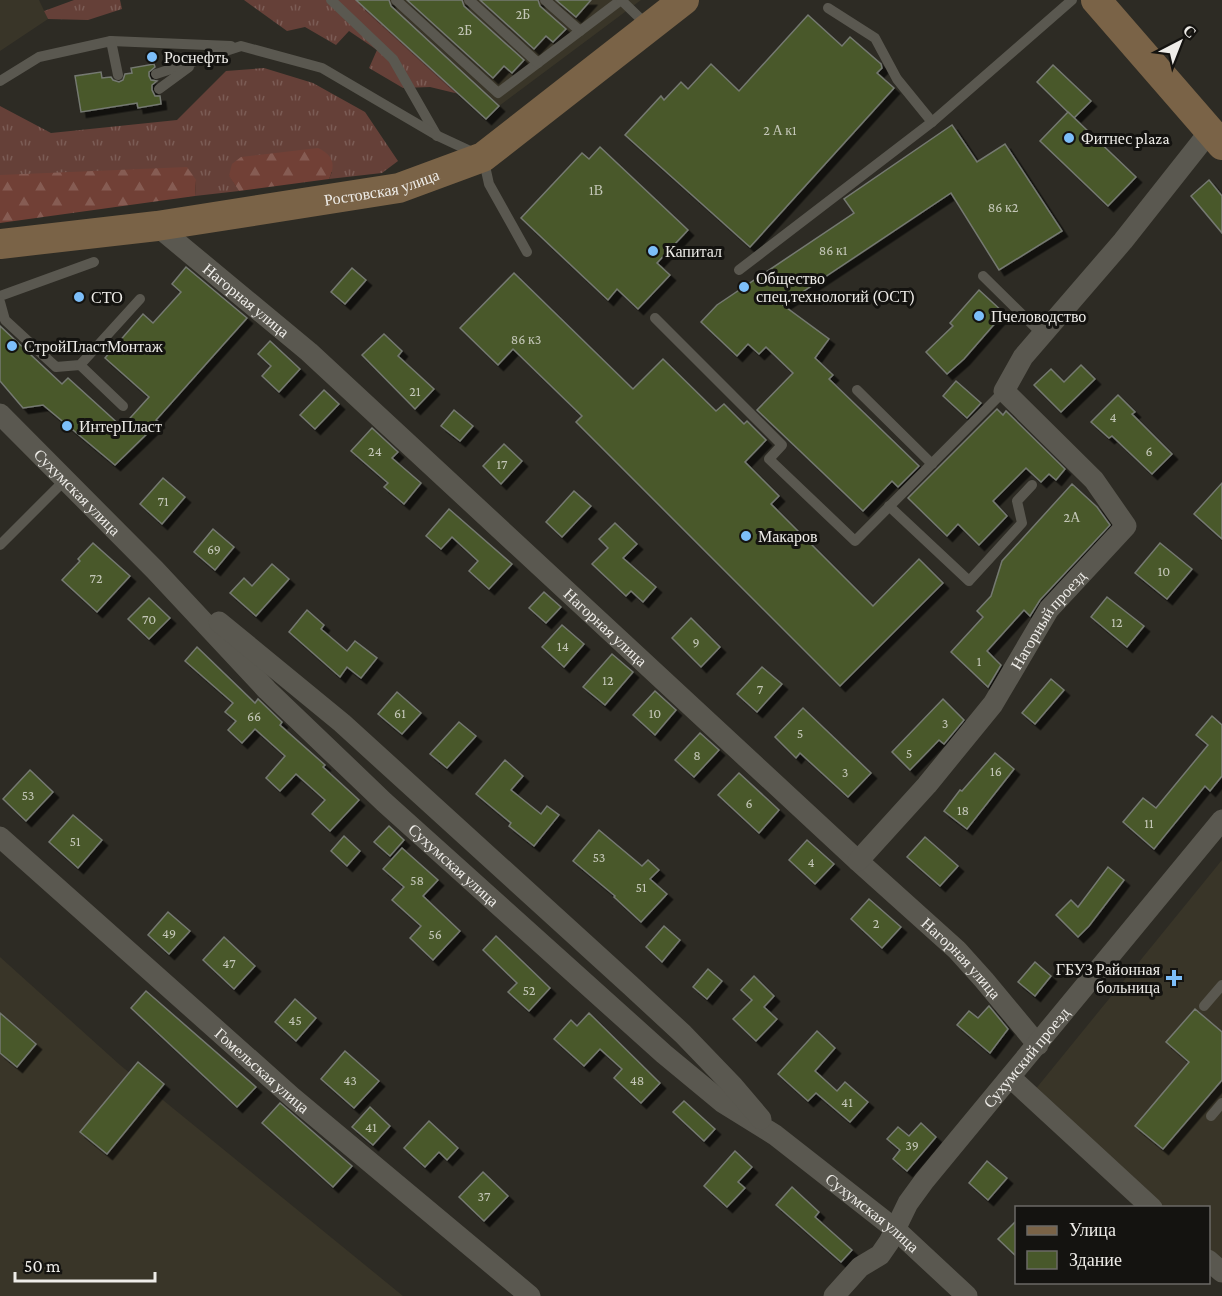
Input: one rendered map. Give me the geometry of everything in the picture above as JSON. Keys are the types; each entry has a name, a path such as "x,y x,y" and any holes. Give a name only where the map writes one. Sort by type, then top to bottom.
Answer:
{"street":[{"name":"Ростовская улица","path":"11,242 157,226 399,188 483,157 684,0"},
{"path":"1004,391 1023,357 1042,334 1216,138 1096,0"},
{"name":"Нагорная улица","path":"157,226 309,352 957,950 1038,1045"},
{"name":"Нагорный проезд","path":"858,861 927,785 993,704 1049,609 1126,526 1094,480 1004,391"},
{"name":"Сухумская улица","path":"0,414 64,481 155,570 267,690 384,802 664,1054 722,1102 775,1135 895,1229 967,1296"},
{"name":"Сухумская улица","path":"155,570 342,723 683,1034 733,1086 775,1135"},
{"name":"Сухумский проезд","path":"834,1296 860,1267 880,1255 890,1242 908,1203 924,1181 1222,820"},
{"name":"Гомельская улица","path":"0,837 292,1097 530,1296"},
{"path":"1011,1078 1150,1206"},
{"path":"1210,1261 1222,1272"}],"lane":[{"path":"332,0 393,58 438,136"},
{"path":"396,0 498,93 621,0 650,28"},
{"path":"469,0 538,63"},
{"path":"545,0 580,31"},
{"path":"738,270 932,122 1072,0"},
{"path":"828,8 875,38 897,79 932,122"},
{"path":"0,81 39,57 111,41 241,46 322,68 438,136 483,157 489,184 527,252"},
{"path":"111,41 118,75"},
{"path":"156,74 241,46"},
{"path":"159,88 199,60"},
{"path":"0,296 94,262"},
{"path":"983,276 1042,334"},
{"path":"0,302 5,320 56,367 80,365 140,299"},
{"path":"655,318 782,445 769,459 855,541 1004,391"},
{"path":"80,365 123,406"},
{"path":"857,390 932,464"},
{"path":"0,545 64,481"},
{"path":"889,506 969,581 1022,524 1017,501 1032,485"},
{"path":"1204,1006 1222,985"},
{"path":"1211,1116 1222,1103"}],"shaded area":[{"path":"0,0 39,0 48,19 0,51"},
{"path":"356,0 641,0 499,106"},
{"name":"ГБУЗ Районная больница","path":"1222,860 1222,1280 1210,1269 1210,1206 1142,1206 1030,1096"},
{"path":"0,957 120,1065 403,1296 0,1296"}],"green space":[{"path":"74,0 120,0 122,9 88,20 48,19 44,11"},
{"path":"244,0 356,0 459,94 430,87 403,88 369,68 377,50 349,31 336,45 305,27 287,31"},
{"path":"264,68 313,83 365,112 398,161 382,173 329,179 332,172 229,175 239,191 195,196 196,180 0,176 0,106 51,133 177,120 226,71"},
{"path":"318,148 332,161 329,179 239,191 229,176 232,164 241,157"},
{"path":"187,167 196,180 195,196 0,223 0,175"}],"building":[{"path":"356,0 389,0 391,6 499,106 486,119"},
{"path":"407,0 462,0 464,6 524,60 512,73 504,66 493,78"},
{"path":"480,0 538,0 540,6 566,29 553,42 546,36 534,49"},
{"path":"556,0 591,0 576,17"},
{"path":"808,15 842,46 850,37 881,64 882,68 877,73 894,88 750,247 625,135 661,96 664,100 681,82 688,89 711,64 739,91"},
{"path":"154,64 155,67 149,72 149,76 151,80 157,81 152,85 152,90 155,96 160,96 161,104 138,108 137,103 81,112 75,76 101,72 102,78 111,77 119,82 123,80 125,74 132,73 131,68"},
{"path":"1053,65 1091,101 1074,118 1037,82"},
{"name":"Фитнес plaza","path":"1068,112 1136,177 1108,206 1040,141"},
{"path":"952,125 977,162 1005,144 1062,231 999,270 951,193 783,305 829,339 815,358 833,375 829,379 919,466 898,487 892,481 863,511 757,410 793,373 766,347 759,354 748,344 737,356 701,322 717,305 854,213 844,199"},
{"path":"600,147 688,230 657,263 670,275 638,309 617,289 608,300 521,218 582,153 589,159"},
{"path":"1209,180 1222,196 1222,233 1191,196"},
{"path":"186,267 247,318 156,420 159,422 115,465 43,405 23,408 0,381 0,326 62,384 68,378 122,427 149,397 105,358 143,314 153,323 181,292 172,284"},
{"path":"352,268 366,280 345,304 331,292"},
{"name":"Макаров","path":"514,273 633,389 663,359 716,411 724,404 744,424 747,421 766,440 745,462 779,496 771,504 873,606 919,559 943,583 840,686 576,422 582,416 513,349 498,365 460,328"},
{"path":"979,290 1004,313 964,359 947,374 926,352 953,326 950,323"},
{"path":"384,334 402,351 398,356 434,389 415,409 362,355"},
{"path":"270,341 300,369 279,392 262,376 271,366 258,354"},
{"path":"1081,365 1095,379 1061,412 1034,385 1051,369 1064,382"},
{"path":"956,381 981,403 967,418 943,396"},
{"path":"324,390 339,404 315,429 300,415"},
{"path":"1118,395 1135,412 1132,414 1172,454 1152,474 1112,436 1109,438 1091,422"},
{"path":"997,409 1003,415 1006,411 1065,469 1056,480 1049,474 1041,482 1026,468 993,501 1007,516 979,545 958,524 947,536 908,498"},
{"path":"454,410 473,426 460,441 441,426"},
{"path":"372,428 398,452 392,458 421,483 404,504 384,487 388,483 351,451"},
{"path":"504,444 522,461 501,484 483,466"},
{"path":"163,478 185,497 162,524 140,504"},
{"path":"1222,483 1222,539 1194,514"},
{"path":"1072,484 1097,507 1110,525 1040,600 1030,616 1024,610 987,651 1001,665 988,687 951,652 983,617 977,611 991,596 1002,561"},
{"path":"574,491 591,506 562,537 546,522"},
{"path":"449,509 512,564 489,589 469,571 478,561 452,537 441,549 426,536"},
{"path":"615,523 637,544 623,558 656,587 643,602 631,591 626,596 592,564 608,548 599,539"},
{"path":"213,529 234,547 215,570 194,552"},
{"path":"93,543 130,576 97,612 62,580"},
{"path":"1160,543 1192,569 1167,599 1135,573"},
{"path":"272,564 289,579 256,616 230,593 244,578 252,586"},
{"path":"544,592 561,607 546,623 529,608"},
{"path":"1107,597 1144,626 1127,647 1091,617"},
{"path":"149,598 170,618 149,639 128,619"},
{"path":"307,610 324,625 321,629 347,651 355,641 377,658 361,678 347,667 340,677 289,632"},
{"path":"691,618 720,647 701,667 672,638"},
{"path":"562,625 584,644 564,667 542,647"},
{"path":"197,647 255,703 258,699 282,722 280,725 325,765 323,767 359,800 330,831 312,814 325,800 296,774 280,791 266,778 285,756 255,729 242,743 228,730 236,721 225,712 233,703 185,661"},
{"path":"612,654 633,672 605,705 583,687"},
{"path":"762,667 782,684 757,712 737,694"},
{"path":"1051,679 1064,690 1035,724 1022,713"},
{"path":"655,691 676,710 655,735 633,715"},
{"path":"397,692 421,713 402,734 378,714"},
{"path":"943,699 964,720 944,744 939,740 910,770 892,752"},
{"path":"803,708 871,773 848,797 800,753 796,758 775,737"},
{"path":"1212,716 1222,725 1222,776 1210,791 1205,786 1154,849 1123,822 1143,798 1156,808 1208,745 1196,735"},
{"path":"459,722 476,736 447,768 430,754"},
{"path":"700,733 719,750 694,777 675,760"},
{"path":"995,753 1014,769 967,829 944,811 960,790 962,791"},
{"path":"505,760 523,776 511,790 541,814 547,806 559,815 534,846 476,794"},
{"path":"30,770 53,792 26,821 3,799"},
{"path":"739,773 779,810 759,833 718,795"},
{"path":"73,815 102,840 78,868 49,842"},
{"path":"389,826 404,840 390,856 374,842"},
{"path":"599,830 642,866 648,860 659,870 650,879 667,894 641,922 615,896 573,861"},
{"path":"344,836 360,851 347,866 331,851"},
{"path":"925,837 958,866 940,886 907,857"},
{"path":"807,840 834,864 815,884 789,860"},
{"path":"402,848 438,880 423,896 460,931 433,960 410,938 421,926 392,900 404,887 383,869"},
{"path":"1108,867 1124,880 1078,937 1056,915 1071,900 1078,907"},
{"path":"869,899 901,927 882,948 851,919"},
{"path":"168,912 190,931 169,954 148,935"},
{"path":"664,926 680,940 662,962 646,947"},
{"path":"496,936 550,988 529,1011 508,992 517,983 483,950"},
{"path":"224,937 255,966 234,989 203,960"},
{"path":"1035,962 1051,976 1035,996 1018,982"},
{"path":"708,969 722,981 707,999 693,987"},
{"path":"754,976 774,996 764,1007 777,1019 756,1041 733,1019 752,1000 741,990"},
{"path":"146,991 256,1087 237,1107 131,1008"},
{"path":"295,999 316,1018 296,1041 275,1022"},
{"path":"989,1006 1008,1029 990,1053 957,1025 969,1011 978,1018"},
{"path":"1195,1009 1222,1032 1222,1080 1163,1149 1135,1126 1189,1062 1166,1042"},
{"path":"0,1013 36,1044 17,1067 0,1053"},
{"path":"589,1013 660,1083 641,1103 614,1078 622,1069 600,1049 584,1066 554,1039 571,1020 577,1026"},
{"path":"817,1031 835,1048 815,1071 837,1091 845,1082 868,1102 850,1122 816,1093 808,1101 778,1074"},
{"path":"345,1051 379,1081 354,1108 321,1079"},
{"path":"138,1062 164,1084 107,1154 80,1132"},
{"path":"684,1101 715,1129 704,1141 673,1112"},
{"path":"280,1103 352,1166 333,1187 262,1123"},
{"path":"370,1107 390,1126 373,1145 352,1127"},
{"path":"429,1121 458,1148 447,1160 439,1152 425,1167 404,1148"},
{"path":"921,1123 936,1137 907,1171 893,1159 900,1150 887,1139 898,1127 909,1136"},
{"path":"735,1151 752,1167 738,1182 745,1188 727,1207 704,1186"},
{"path":"987,1161 1007,1178 988,1200 969,1183"},
{"path":"483,1172 508,1196 484,1221 459,1197"},
{"path":"792,1187 819,1212 815,1217 852,1250 841,1262 776,1205"},
{"path":"1015,1222 1015,1255 998,1239"}],"place":[{"name":"Роснефть","path":"152,57"},
{"name":"Фитнес plaza","path":"1069,138"},
{"name":"Капитал","path":"653,251"},
{"name":"Общество спец.технологий (ОСТ)","path":"744,287"},
{"name":"СТО","path":"79,297"},
{"name":"Пчеловодство","path":"979,316"},
{"name":"СтройПластМонтаж","path":"12,346"},
{"name":"ИнтерПласт","path":"67,426"},
{"name":"Макаров","path":"746,536"},
{"name":"ГБУЗ Районная больница","path":"1174,978"}]}
